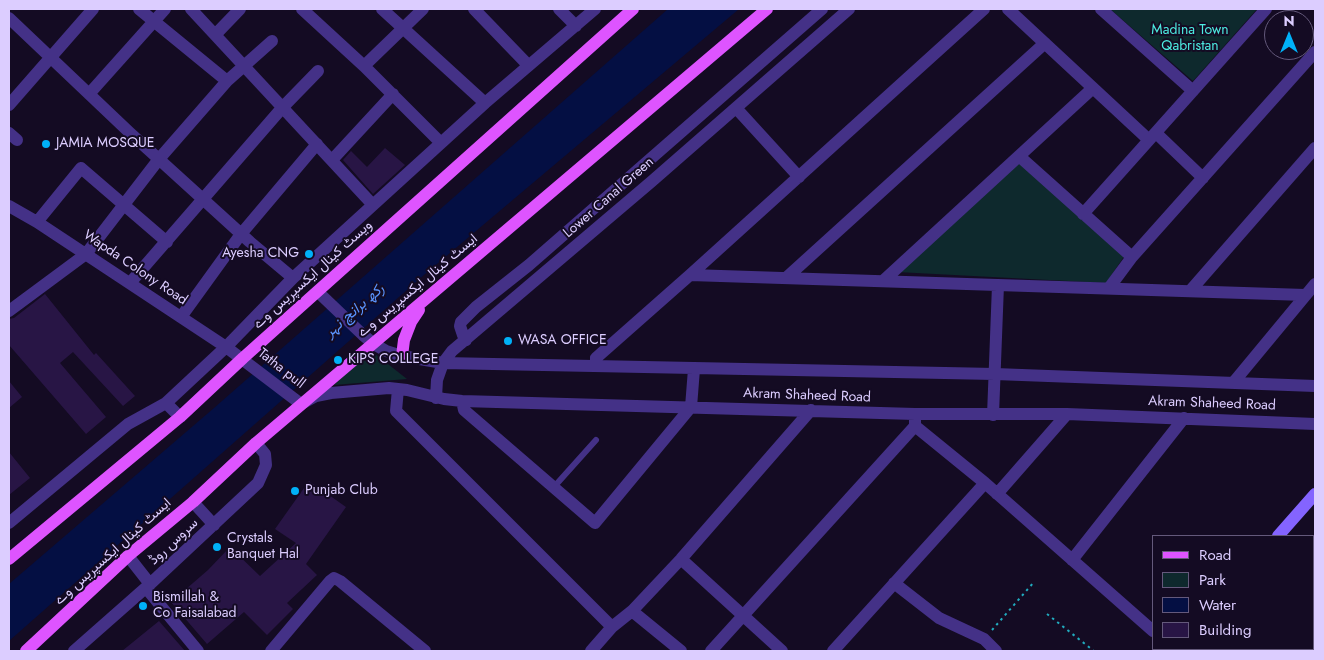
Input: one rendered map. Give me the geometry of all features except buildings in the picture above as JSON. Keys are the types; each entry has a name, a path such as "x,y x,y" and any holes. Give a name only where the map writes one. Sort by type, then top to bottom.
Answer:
{"main road":[{"name":"ویسٹ کینال ایکسپریس وے","path":"9,559 247,361 322,295 634,9"},
{"name":"ایسٹ کینال ایکسپریس وے","path":"29,650 128,556 192,502 256,443 298,401 374,344 767,9"},
{"path":"402,356 404,340 411,322 423,303 447,282"}],"street":[{"path":"9,105 93,9"},
{"path":"139,9 227,81"},
{"path":"89,94 165,9"},
{"path":"190,9 373,205"},
{"path":"215,34 240,9"},
{"path":"302,9 364,66 441,143"},
{"path":"382,9 485,103"},
{"path":"364,66 423,9"},
{"path":"474,9 528,65"},
{"path":"558,9 576,26"},
{"path":"9,523 128,424 166,402 226,346 293,278 485,103 595,9"},
{"path":"466,340 462,336 461,322 476,307 529,265 822,9"},
{"name":"Lower Canal Green","path":"443,363 452,351 849,9"},
{"path":"596,366 596,358 984,9"},
{"path":"1008,9 1093,88 1204,178"},
{"path":"1101,9 1193,90"},
{"path":"1083,214 1266,9"},
{"path":"9,18 241,234 293,278"},
{"path":"9,311 86,254 159,158 227,81 272,40"},
{"path":"786,278 1045,43"},
{"path":"1109,288 1132,257 1315,52"},
{"path":"130,283 282,108 318,71"},
{"path":"883,281 1093,88"},
{"path":"332,160 393,94"},
{"path":"736,108 799,176"},
{"path":"181,317 241,234 317,144"},
{"path":"1190,290 1315,148"},
{"path":"1018,156 1132,257"},
{"path":"37,222 81,168 167,242"},
{"name":"Wapda Colony Road","path":"9,206 37,222 247,361"},
{"path":"690,275 1306,295"},
{"path":"1233,383 1315,284"},
{"path":"993,415 998,285"},
{"path":"322,295 363,335 386,351 402,356 443,363 437,380 436,398"},
{"name":"Tatha pull","path":"247,361 298,401"},
{"name":"Akram Shaheed Road","path":"443,363 995,374 1315,386"},
{"path":"462,401 464,410 595,523 691,407 694,369"},
{"name":"Akram Shaheed Road","path":"298,401 331,393 368,388 398,388 436,398 462,401 811,410 915,420 993,415 1066,414 1315,424"},
{"path":"398,388 396,411 612,627"},
{"path":"166,402 180,417"},
{"path":"591,651 612,627 632,611 680,559 811,410"},
{"path":"997,494 1066,414"},
{"path":"1072,560 1184,418"},
{"path":"711,651 744,616 915,420 1152,630"},
{"name":"سروس روڈ","path":"74,651 148,586 258,483 266,465 265,454 256,443"},
{"path":"833,651 985,483"},
{"path":"1283,534 1315,494"},
{"path":"192,502 214,525"},
{"path":"128,556 148,586 198,651"},
{"path":"680,559 782,651"},
{"path":"271,651 334,578 425,651"},
{"path":"894,583 939,618 984,639 996,651"},
{"path":"632,611 681,651"}],"lane":[{"path":"553,488 596,440"}],"path":[{"path":"984,639 1034,582"},
{"path":"1047,614 1094,651"}],"green space":[{"name":"Madina Town Qabristan","path":"1110,9 1257,9 1193,81"},
{"path":"1018,162 1125,255 1106,283 897,272"},
{"path":"370,350 407,379 334,385"}],"water":[{"name":"رکھ برانچ نہر","path":"668,9 739,9 425,274 9,641 9,584 214,408"}],"place":[{"name":"JAMIA MOSQUE","path":"46,144"},
{"name":"Ayesha CNG","path":"309,254"},
{"name":"WASA OFFICE","path":"508,341"},
{"name":"KIPS COLLEGE","path":"338,360"},
{"name":"Punjab Club","path":"295,491"},
{"name":"Crystals Banquet Hal","path":"217,547"},
{"name":"Bismillah & Co Faisalabad","path":"143,606"}]}
